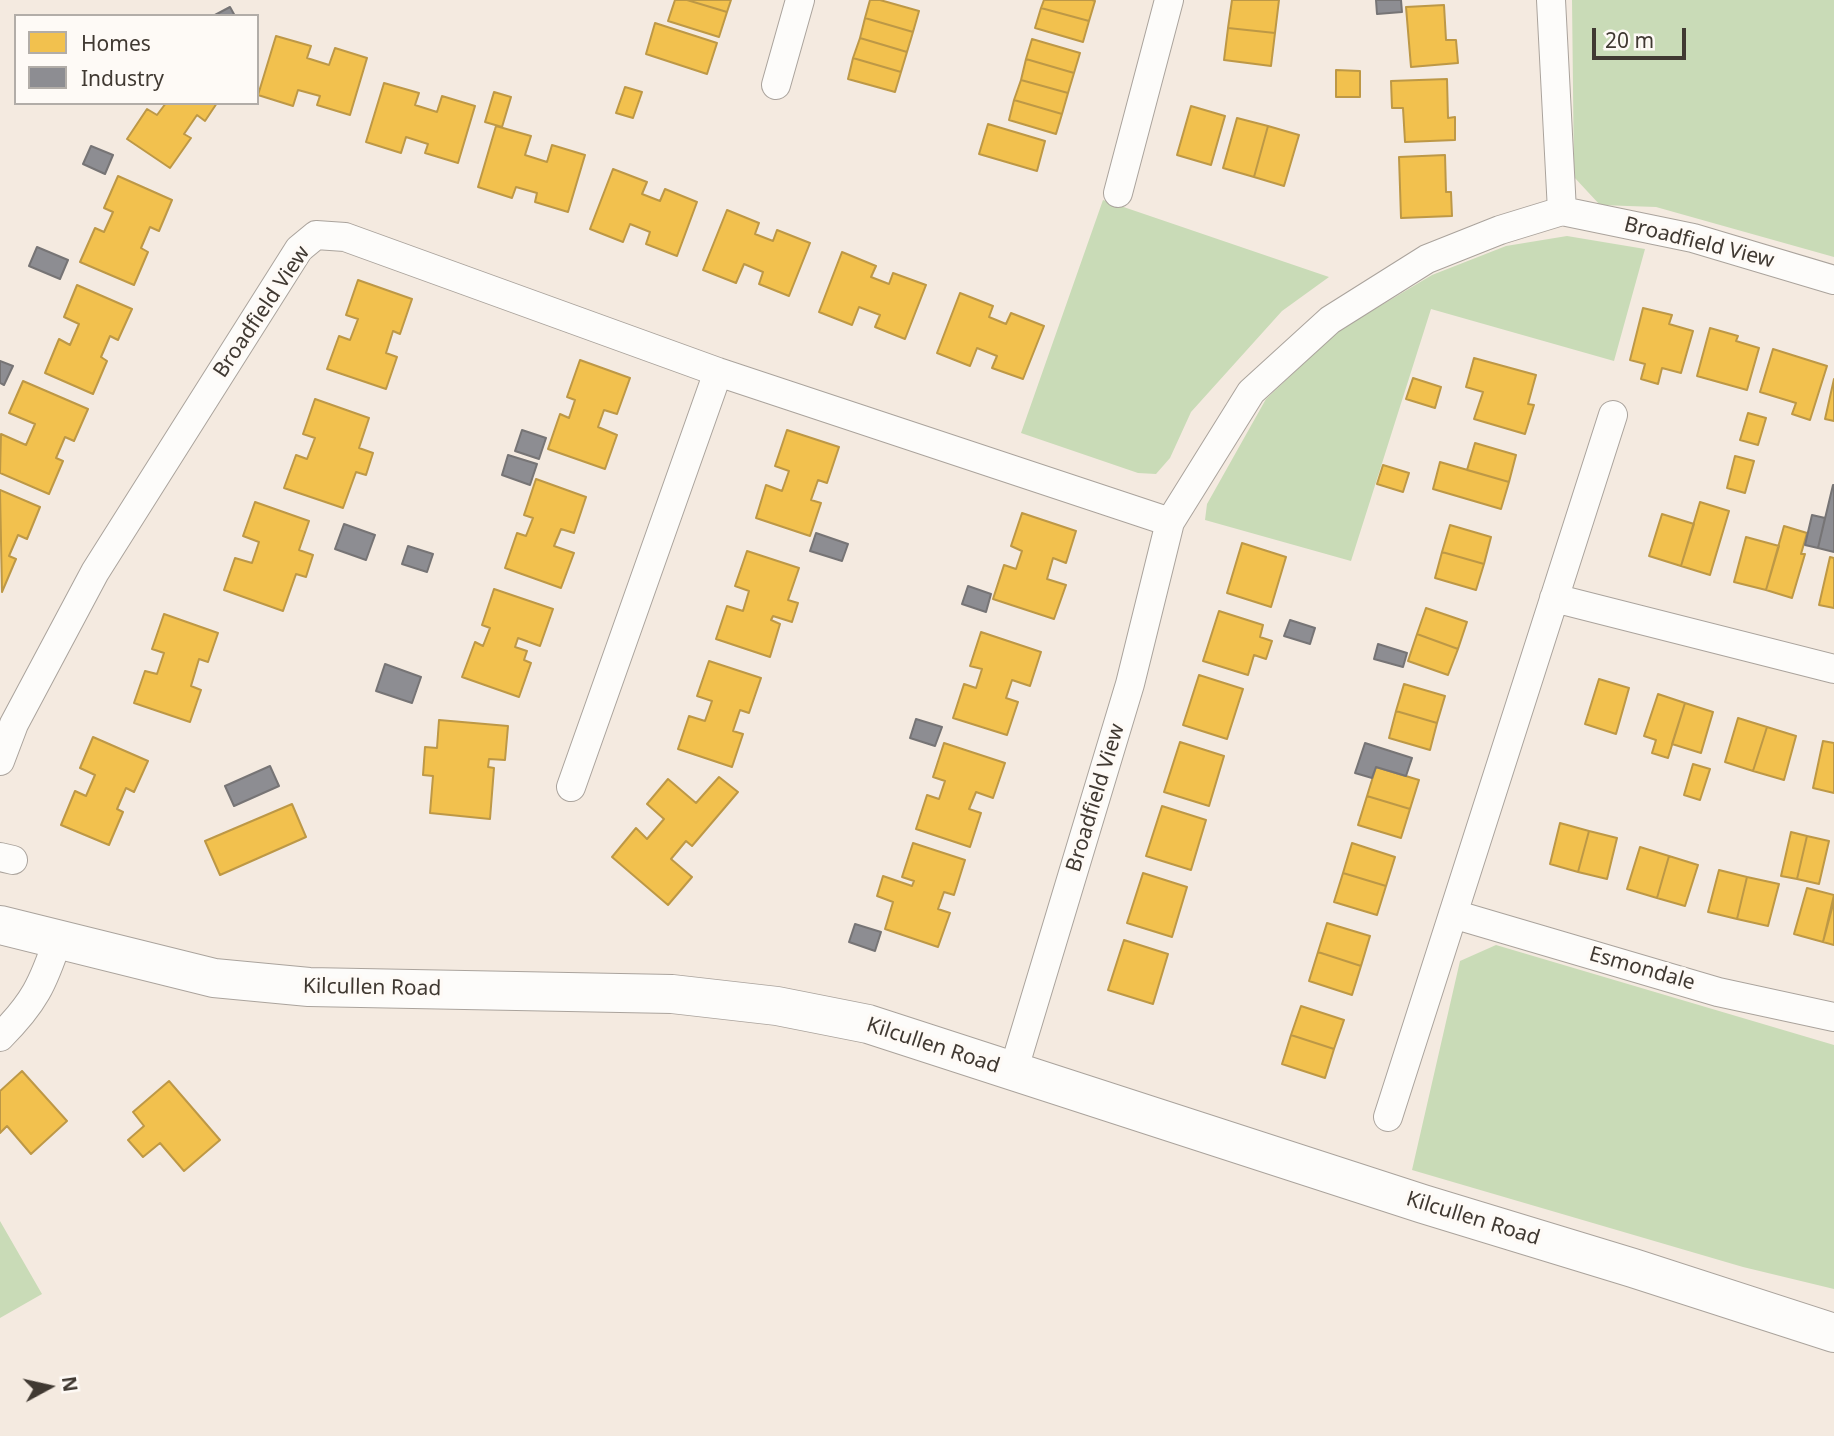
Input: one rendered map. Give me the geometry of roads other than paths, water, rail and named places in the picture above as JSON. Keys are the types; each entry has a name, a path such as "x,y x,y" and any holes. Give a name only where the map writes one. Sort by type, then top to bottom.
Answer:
{"main road":[{"name":"Kilcullen Road","path":"0,925 214,978 309,987 672,994 777,1006 868,1024 1410,1200 1834,1333"}],"street":[{"path":"776,85 800,0"},
{"path":"1118,193 1169,0"},
{"path":"1551,0 1562,211"},
{"name":"Broadfield View","path":"1013,1072 1130,684 1170,522 1251,392 1330,320 1427,259 1500,230 1562,211 1693,238 1834,279"},
{"name":"Broadfield View","path":"0,761 14,724 95,572 299,249 316,235 345,236 718,372 1170,522"},
{"path":"571,787 718,372"},
{"path":"1388,1117 1613,415"},
{"path":"1554,598 1834,669"},
{"name":"Esmondale","path":"1453,914 1718,992 1834,1017"},
{"path":"0,1037 25,1012 46,977 58,939"}]}
